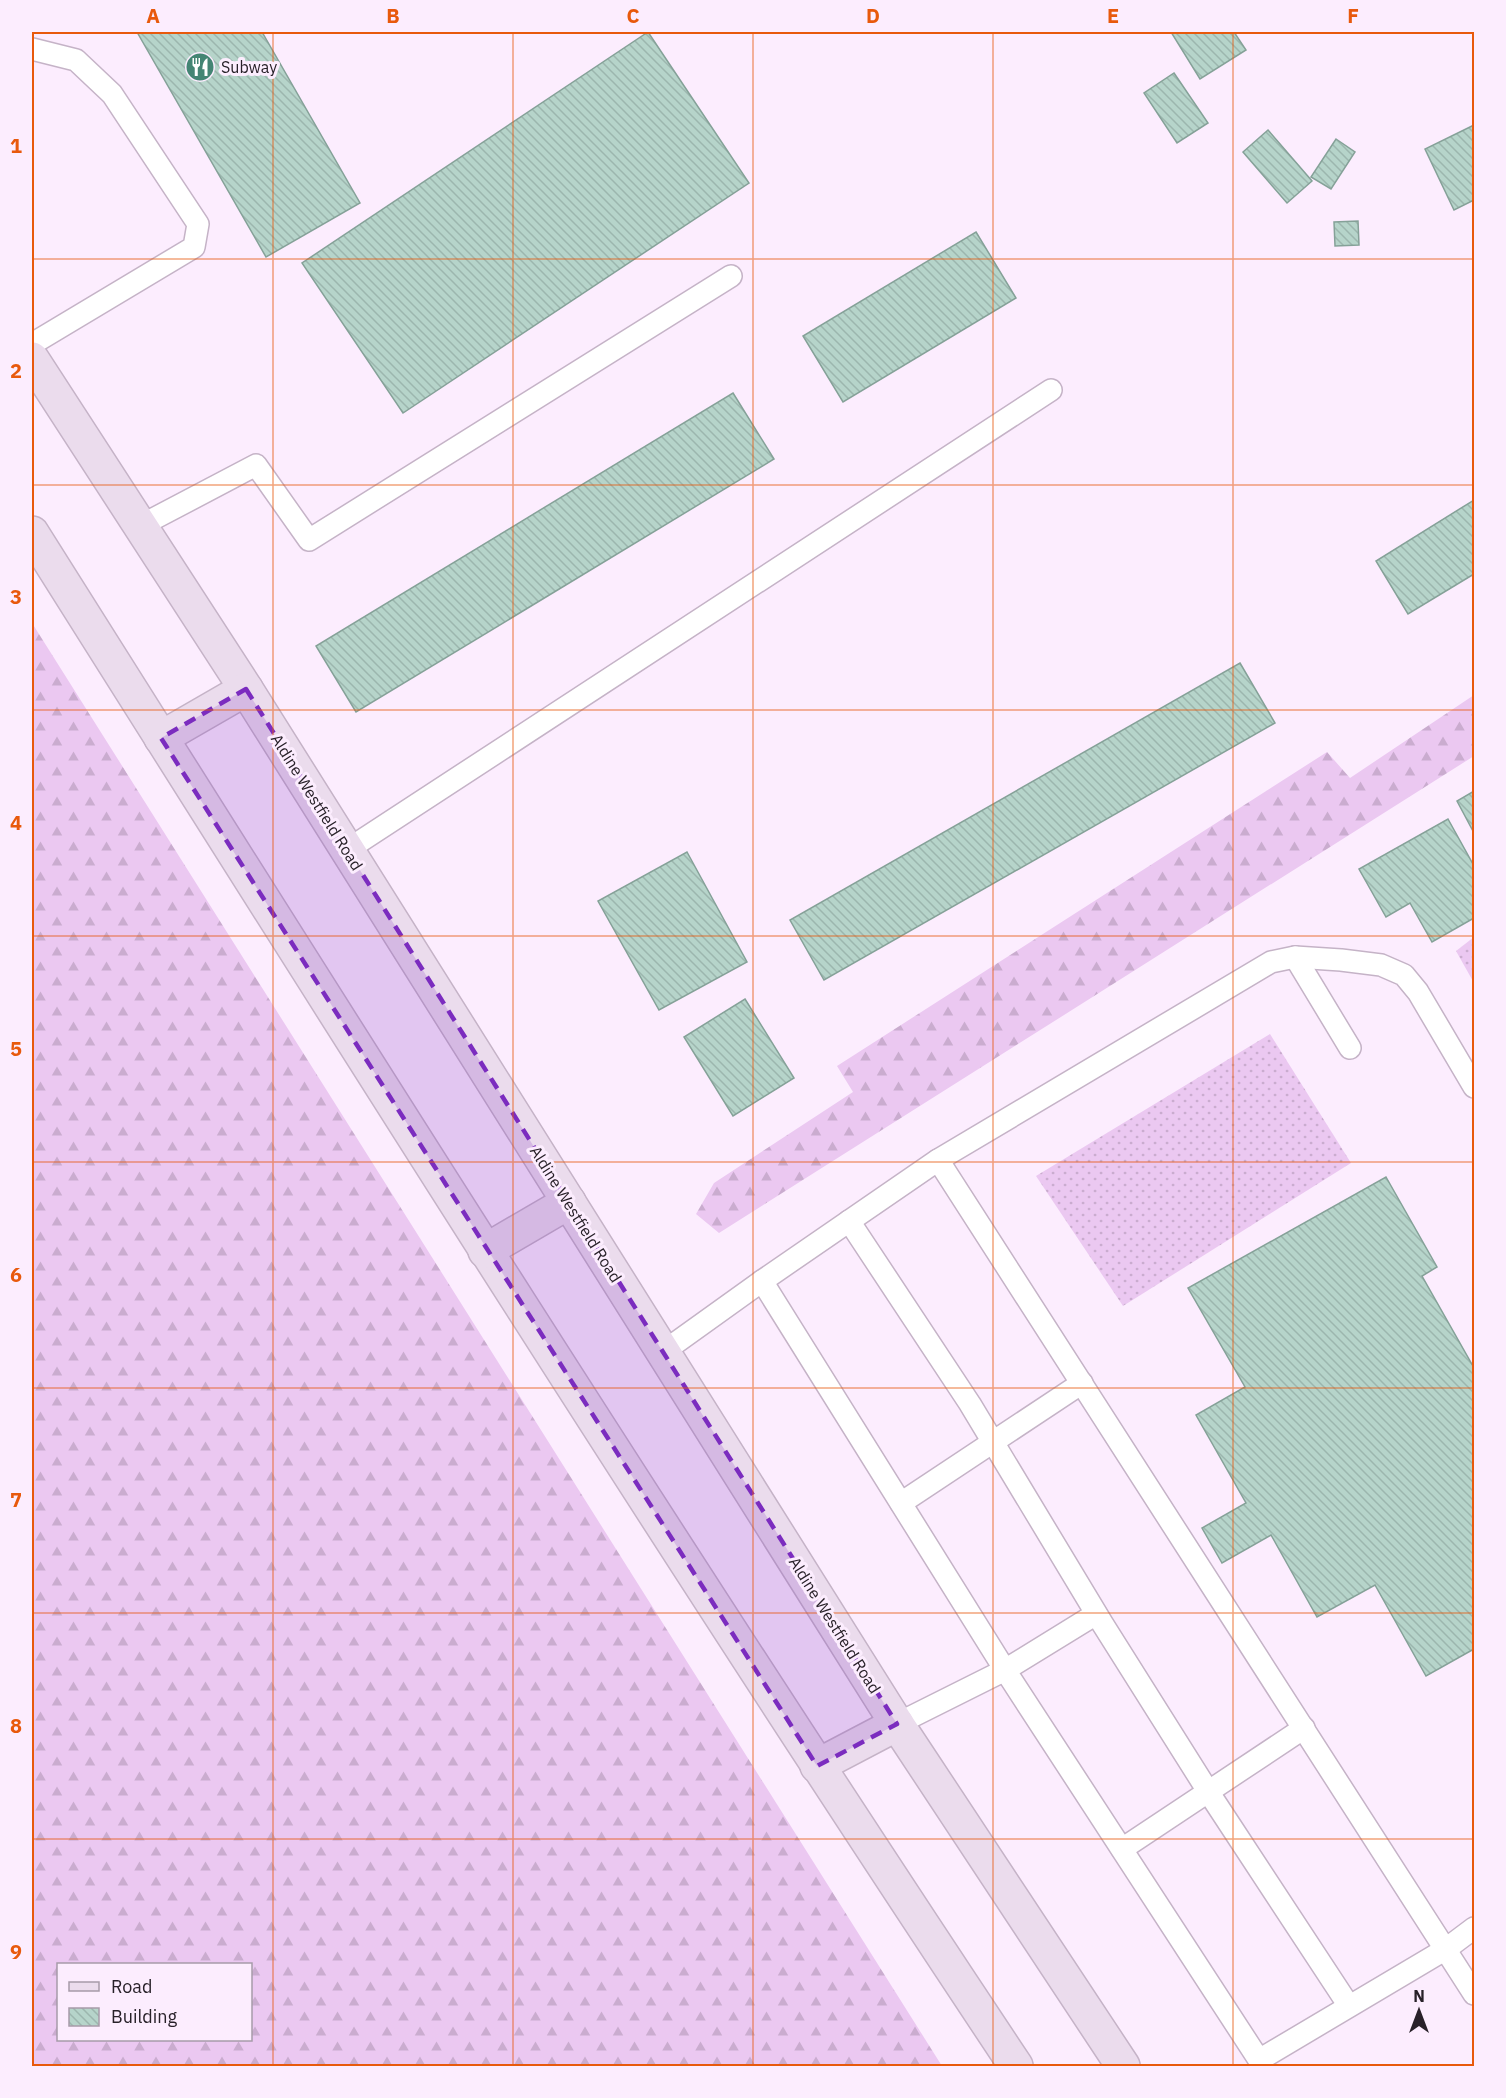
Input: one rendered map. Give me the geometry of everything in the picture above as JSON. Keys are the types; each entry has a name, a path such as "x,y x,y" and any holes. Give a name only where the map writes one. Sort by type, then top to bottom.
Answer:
{"main road":[{"name":"Aldine Westfield Road","path":"32,359 246,689 897,1724 1123,2067"},
{"path":"32,534 485,1251 817,1766 1016,2067"},
{"path":"161,738 246,689"},
{"path":"485,1251 569,1202"},
{"path":"817,1766 897,1724"}],"lane":[{"path":"32,49 76,60 112,94 198,224 194,247 32,344"},
{"path":"140,526 256,465 309,540 731,276"},
{"path":"347,850 1051,390"},
{"path":"1295,957 1350,1048"},
{"path":"663,1352 939,1160 1271,962 1295,957 1381,965 1404,975 1418,992 1474,1087"},
{"path":"939,1160 1474,1994"},
{"path":"849,1221 970,1404 1096,1614 1349,2006"},
{"path":"762,1281 1005,1670 1258,2060 1446,1949 1474,1928"},
{"path":"901,1503 1082,1383"},
{"path":"897,1724 1005,1670 1096,1614"},
{"path":"1122,1849 1304,1728"}],"highlighted area":[{"path":"246,689 897,1724 817,1766 161,738"}],"green space":[{"path":"32,623 942,2066 32,2066"},
{"path":"1474,695 1474,756 719,1233 696,1214 714,1183 853,1092 837,1066 1327,752 1350,778"},
{"path":"1474,937 1474,983 1456,951"},
{"path":"1270,1034 1351,1163 1123,1306 1036,1176"}],"building":[{"path":"137,32 262,32 360,203 266,257"},
{"path":"648,32 749,183 403,413 302,263"},
{"path":"1171,32 1234,32 1246,50 1200,79"},
{"path":"1174,73 1208,123 1177,143 1144,93"},
{"path":"1474,125 1474,200 1454,210 1425,149"},
{"path":"1268,130 1312,181 1287,203 1243,152"},
{"path":"1336,139 1355,152 1331,189 1311,177"},
{"path":"1358,221 1359,245 1335,246 1334,222"},
{"path":"976,232 1016,298 843,402 803,336"},
{"path":"733,393 774,459 356,712 316,646"},
{"path":"1474,500 1474,574 1408,614 1376,561"},
{"path":"1240,663 1275,723 824,980 790,920"},
{"path":"1474,791 1474,833 1457,801"},
{"path":"1448,819 1474,866 1474,918 1432,942 1410,903 1386,917 1359,869"},
{"path":"687,852 747,962 659,1010 598,901"},
{"path":"745,999 794,1078 733,1116 684,1037"},
{"path":"1386,1177 1437,1267 1422,1276 1474,1368 1474,1649 1426,1676 1375,1585 1317,1617 1271,1535 1222,1563 1202,1528 1246,1503 1196,1415 1245,1387 1188,1288"}],"place":[{"name":"Subway","path":"200,67"}]}
